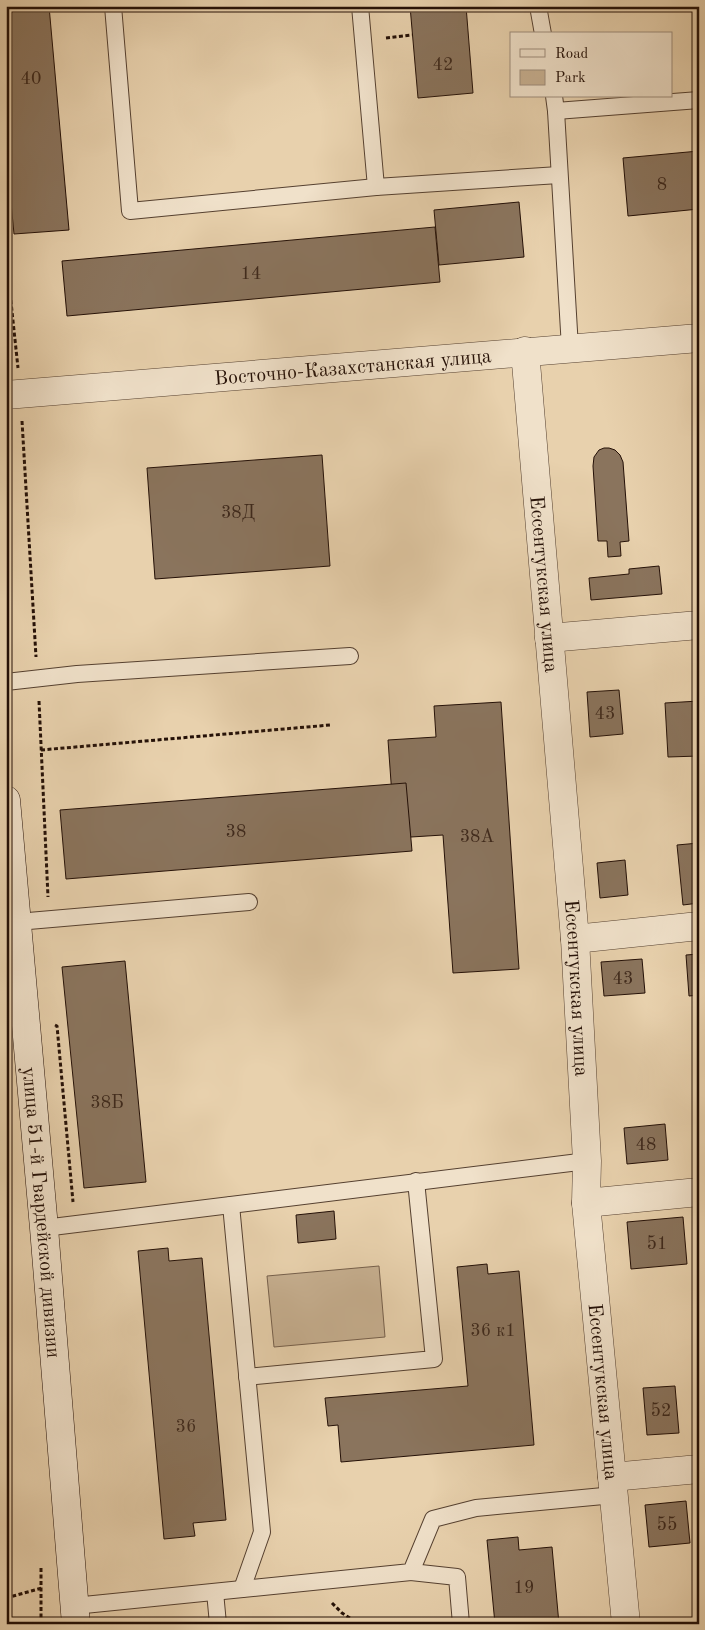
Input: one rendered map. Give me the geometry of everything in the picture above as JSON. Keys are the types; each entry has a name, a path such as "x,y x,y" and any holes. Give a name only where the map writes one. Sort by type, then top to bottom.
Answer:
{"street":[{"name":"Восточно-Казахстанская улица","path":"13,394 699,338"},
{"name":"Ессентукская улица","path":"525,351 575,939 587,1162 586,1203 626,1624"},
{"path":"549,638 699,625"},
{"name":"улица 51-й Гвардейской дивизии","path":"6,800 44,1228 74,1604"},
{"path":"575,939 699,926"},
{"path":"586,1203 699,1192"},
{"path":"613,1486 699,1470"}],"lane":[{"path":"113,6 130,211 376,187 559,175"},
{"path":"360,6 376,187"},
{"path":"538,6 542,32"},
{"path":"570,348 555,103 699,100"},
{"path":"6,682 77,674 350,656"},
{"path":"17,922 249,902"},
{"path":"44,1228 416,1181 587,1162"},
{"path":"248,1376 434,1359 416,1181"},
{"path":"231,1205 262,1532 242,1589"},
{"path":"411,1572 432,1520 476,1508 613,1486"},
{"path":"74,1604 411,1572 457,1577 461,1624"},
{"path":"215,1592 218,1624"}],"path":[{"path":"363,40 412,35"},
{"path":"6,255 13,394 38,678 50,919"},
{"path":"41,750 330,725"},
{"path":"6,1598 74,1604"}],"green space":[{"path":"379,1266 385,1337 274,1347 267,1276"}],"building":[{"path":"6,6 49,6 69,230 14,234 6,150"},
{"path":"410,6 466,6 473,93 418,98"},
{"path":"699,151 699,209 628,216 623,158"},
{"path":"519,202 524,257 439,265 434,210"},
{"path":"435,227 440,282 67,316 62,261"},
{"path":"604,448 615,450 623,462 629,541 620,542 621,556 608,557 607,541 598,541 593,466 594,457 599,450"},
{"path":"322,455 330,566 155,579 147,468"},
{"path":"659,566 662,594 591,600 589,578 629,574 629,569"},
{"path":"619,690 623,734 590,737 587,692"},
{"path":"699,701 699,756 668,757 665,703"},
{"path":"501,702 519,969 453,973 443,835 395,838 388,740 436,737 434,706"},
{"path":"406,783 412,851 66,879 60,810"},
{"path":"699,843 699,903 683,905 677,845"},
{"path":"625,860 628,895 600,898 597,863"},
{"path":"699,954 699,995 689,996 686,955"},
{"path":"642,959 645,993 604,996 601,962"},
{"path":"125,961 146,1182 84,1188 62,967"},
{"path":"665,1124 668,1160 627,1164 624,1128"},
{"path":"334,1211 336,1239 298,1243 296,1215"},
{"path":"683,1217 687,1264 631,1269 627,1222"},
{"path":"168,1248 169,1261 202,1258 226,1520 193,1523 195,1536 164,1539 138,1251"},
{"path":"487,1264 488,1274 519,1271 534,1445 341,1462 338,1425 328,1426 325,1398 468,1386 457,1267"},
{"path":"675,1386 679,1433 647,1435 643,1388"},
{"path":"686,1501 690,1543 649,1547 645,1505"},
{"path":"518,1537 519,1550 552,1547 559,1624 495,1624 487,1540"}]}
